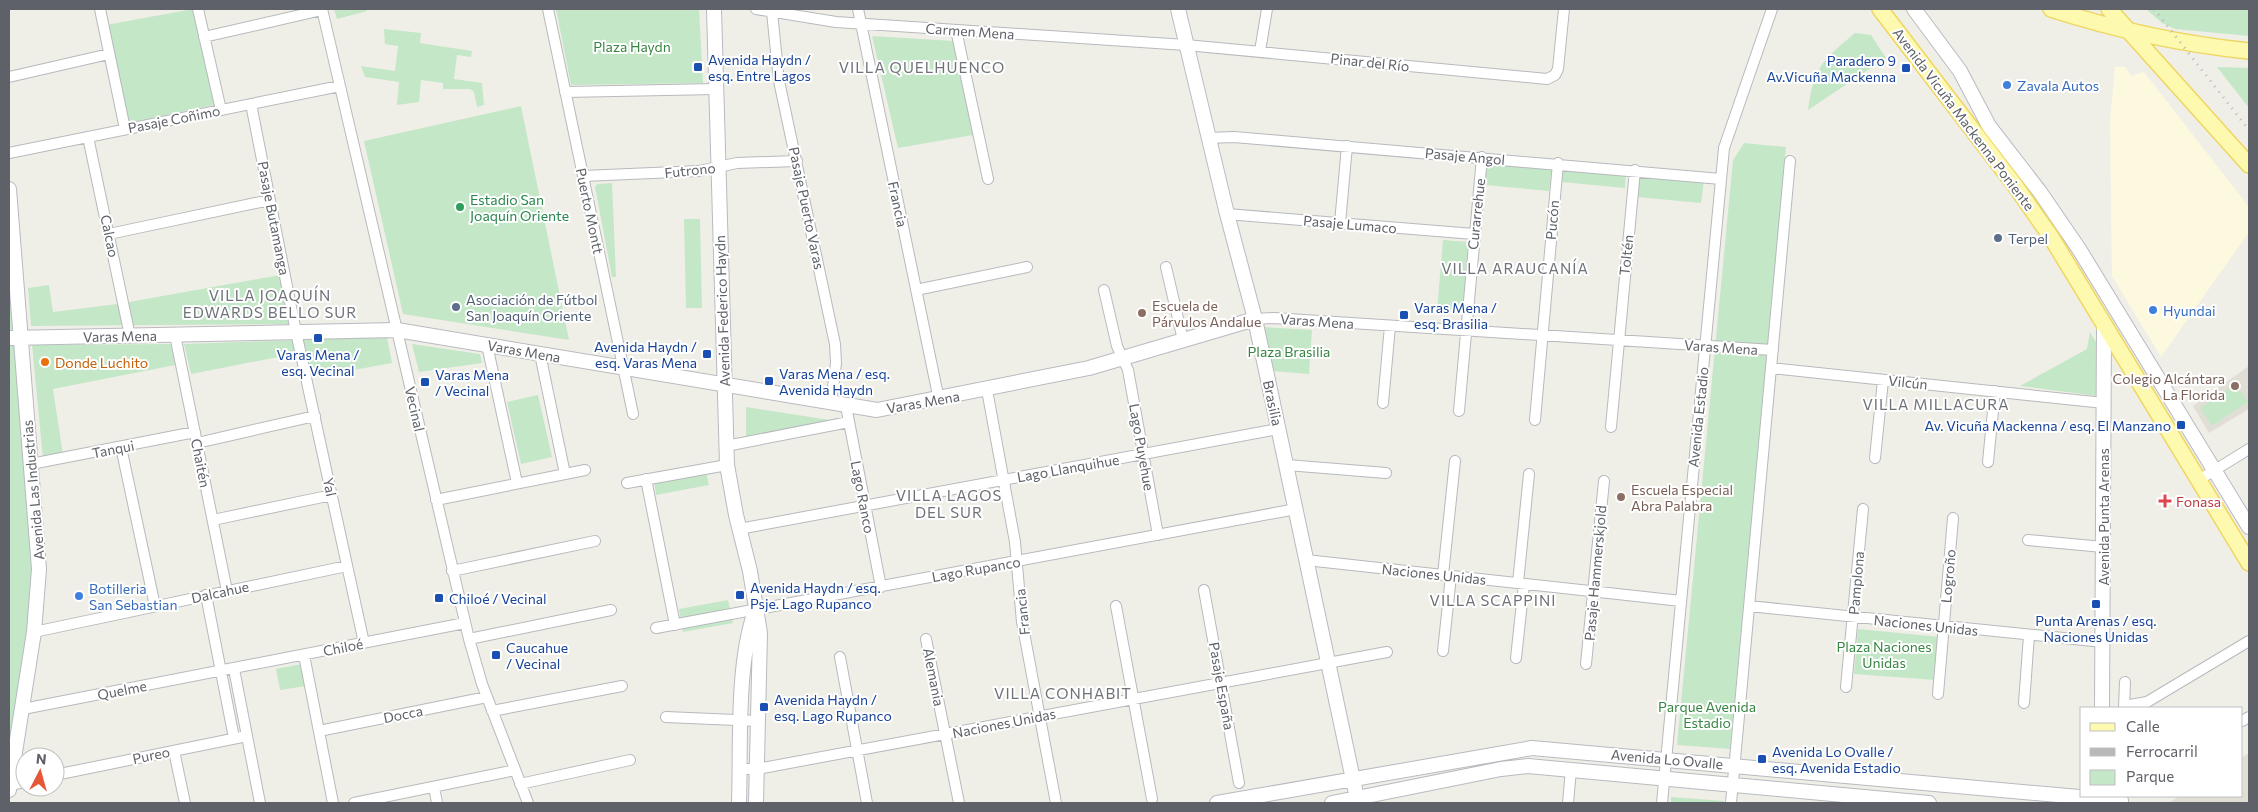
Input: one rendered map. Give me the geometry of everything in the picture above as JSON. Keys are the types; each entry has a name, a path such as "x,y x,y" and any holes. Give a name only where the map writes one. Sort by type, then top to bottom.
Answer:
{"main road":[{"name":"Avenida Vicuña Mackenna Poniente","path":"1880,9 2019,191 2051,237 2197,481 2249,563"},
{"path":"2051,9 2128,32 2185,44 2249,51"},
{"path":"2108,9 2249,164"}],"street":[{"path":"100,9 125,129"},
{"path":"198,9 221,110"},
{"path":"204,37 322,9"},
{"name":"Vecinal","path":"322,9 469,639 487,698 528,803"},
{"name":"Puerto Montt","path":"548,9 633,414"},
{"name":"Avenida Federico Haydn","path":"714,9 726,446 739,529 750,571 760,646 756,803"},
{"name":"Carmen Mena","path":"758,9 824,21 1186,45"},
{"name":"Francia","path":"858,9 939,400"},
{"name":"Brasilia","path":"1178,9 1208,138 1255,319 1358,801"},
{"path":"1260,51 1267,9"},
{"name":"Pinar del Río","path":"1186,45 1544,79 1553,77 1558,69 1564,9"},
{"name":"Avenida Estadio","path":"1662,803 1721,179 1729,130 1772,9"},
{"name":"Avenida Vicuña Mackenna Poniente","path":"1914,9 1962,75 1989,126 2040,192 2079,249 2249,527"},
{"name":"Pasaje Puerto Varas","path":"772,12 776,62 835,344 836,363 831,404"},
{"path":"956,30 988,179"},
{"path":"9,77 109,54"},
{"name":"Pasaje Coñimo","path":"9,153 340,86"},
{"path":"565,92 716,89"},
{"name":"Pasaje Butamanga","path":"251,104 296,332"},
{"name":"Calcao","path":"88,137 130,336"},
{"name":"Pasaje Angol","path":"1208,138 1234,137 1347,146 1721,179"},
{"path":"1340,223 1347,146"},
{"name":"Curarrehue","path":"1459,411 1482,157"},
{"name":"Futrono","path":"583,176 699,172 737,163 797,161"},
{"path":"1730,803 1790,161"},
{"name":"Pucón","path":"1535,420 1558,164"},
{"name":"Toltén","path":"1611,427 1635,170"},
{"name":"Avenida Las Industrias","path":"9,189 15,338 31,464 39,553 34,632 9,787"},
{"path":"109,234 270,200"},
{"name":"Pasaje Lumaco","path":"1227,214 1474,234"},
{"path":"916,290 1027,267"},
{"path":"1166,267 1183,340"},
{"name":"Lago Puyehue","path":"1104,290 1117,346 1128,370 1158,535"},
{"name":"Varas Mena","path":"15,338 397,330 831,404 888,410 1123,360 1255,319 1273,318 1773,350"},
{"path":"1383,403 1390,326"},
{"name":"Avenida Punta Arenas","path":"2102,707 2104,326"},
{"name":"Yal","path":"296,332 364,643"},
{"name":"Chaitén","path":"175,334 227,591"},
{"path":"487,344 517,483"},
{"path":"540,354 565,474"},
{"name":"Vilcún","path":"1771,368 2104,403"},
{"path":"1875,458 1883,380"},
{"name":"Francia","path":"987,390 1017,562 1020,612 1056,803"},
{"path":"1988,462 1995,391"},
{"name":"Lago Ranco","path":"846,406 881,587"},
{"path":"197,443 315,416"},
{"path":"726,446 849,422"},
{"name":"Lago Llanquihue","path":"739,529 1278,429"},
{"name":"Tanqui","path":"31,464 195,432"},
{"path":"121,447 155,606"},
{"path":"2197,481 2249,450"},
{"path":"1443,651 1455,460"},
{"path":"627,483 728,465"},
{"path":"1287,466 1386,473"},
{"path":"436,500 585,470"},
{"path":"1516,658 1530,474"},
{"path":"646,480 675,625"},
{"name":"Pasaje Hammerskjold","path":"1586,664 1604,481"},
{"path":"213,520 332,495"},
{"name":"Lago Rupanco","path":"656,628 1296,509"},
{"name":"Pamplona","path":"1846,687 1862,509"},
{"name":"Logroño","path":"1938,694 1953,518"},
{"path":"2028,540 2103,547"},
{"path":"452,571 595,541"},
{"name":"Naciones Unidas","path":"1306,560 1681,601"},
{"name":"Dalcahue","path":"34,632 347,566"},
{"name":"Pasaje España","path":"1204,590 1239,783"},
{"path":"206,595 234,738"},
{"path":"1116,606 1152,799"},
{"name":"Naciones Unidas","path":"1749,606 2103,642"},
{"path":"469,639 611,610"},
{"name":"Avenida Federico Haydn","path":"739,803 745,646 755,610"},
{"name":"Chiloé","path":"221,672 465,622"},
{"path":"2024,703 2029,635"},
{"name":"Alemania","path":"926,639 959,803"},
{"path":"2125,682 2124,707 2147,702 2249,641"},
{"name":"Naciones Unidas","path":"740,769 757,769 1387,652"},
{"path":"304,655 334,803"},
{"path":"840,657 867,803"},
{"path":"234,669 260,803"},
{"name":"Quelme","path":"23,709 221,672"},
{"path":"492,711 622,686"},
{"name":"Docca","path":"319,731 487,698"},
{"path":"666,717 759,721"},
{"name":"Pureo","path":"65,773 247,736"},
{"name":"Avenida Lo Ovalle","path":"1217,803 1532,748 2080,797"},
{"path":"174,751 185,803"},
{"path":"520,784 630,760"},
{"name":"Avenida Lo Ovalle","path":"1332,803 1358,801 1510,767 1665,778 1929,803"},
{"path":"360,803 515,770"},
{"path":"1568,803 1571,770"},
{"path":"434,787 437,803"},
{"name":"Avenida Lo Ovalle","path":"2080,797 2122,799"}],"shaded area":[{"path":"2115,67 2125,67 2131,76 2144,72 2249,207 2249,232 2161,357 2112,276 2110,122"},
{"name":"Colegio Alcántara La Florida","path":"2249,366 2249,409 2209,433 2193,406"},
{"path":"2249,753 2249,803 2168,803 2178,797 2243,797 2243,756"}],"green space":[{"path":"193,9 214,105 128,123 106,25"},
{"path":"334,9 366,9 367,11 337,19"},
{"name":"Plaza Haydn","path":"556,9 699,9 703,83 571,85"},
{"path":"2146,9 2249,9 2249,36 2175,29 2162,23"},
{"path":"384,29 421,33 420,43 472,51 471,57 457,55 454,79 482,83 484,105 477,107 474,92 470,89 443,89 443,83 421,80 419,102 397,105 399,82 365,77 361,66 395,71 398,46 385,44"},
{"path":"1855,33 1871,35 1886,58 1808,110 1813,83 1821,65"},
{"path":"872,36 954,41 973,135 898,148"},
{"path":"2217,67 2249,68 2249,108"},
{"name":"Estadio San Joaquín Oriente","path":"521,106 569,340 403,314 364,141"},
{"name":"Parque Avenida Estadio","path":"1744,143 1786,147 1730,749 1677,745 1733,160"},
{"path":"1487,161 1552,168 1549,191 1485,185"},
{"path":"1562,167 1626,173 1625,188 1561,182"},
{"path":"1639,174 1704,180 1701,203 1637,197"},
{"path":"612,183 616,277 612,277 595,187 597,184"},
{"path":"684,219 700,219 702,308 686,308"},
{"path":"1443,240 1468,242 1463,313 1437,311"},
{"path":"9,248 33,561 33,601 9,766"},
{"path":"280,275 291,324 31,326 28,288 49,285 53,312 118,304"},
{"name":"Plaza Brasilia","path":"1263,327 1312,330 1309,374 1272,371"},
{"path":"2090,332 2099,347 2098,396 2020,386 2087,349"},
{"path":"387,337 392,363 304,379 299,353 191,374 184,344"},
{"path":"171,344 175,365 53,389 63,455 43,459 32,345"},
{"path":"412,344 480,354 482,363 419,372"},
{"path":"2236,384 2248,402 2212,426 2200,408"},
{"path":"538,395 552,457 521,464 507,402"},
{"path":"746,407 843,422 746,440"},
{"path":"706,472 709,485 656,495 654,481"},
{"path":"728,600 733,623 683,632 679,609"},
{"name":"Plaza Naciones Unidas","path":"1858,629 1940,637 1935,680 1854,674"},
{"path":"302,664 306,686 280,690 276,669"},
{"path":"1671,797 1724,801 1723,803 1671,803"}],"railway":[{"path":"2154,9 2249,130"}],"place":[{"name":"Avenida Haydn / esq. Entre Lagos","path":"698,67"},
{"name":"Paradero 9 Av.Vicuña Mackenna","path":"1906,68"},
{"name":"Zavala Autos","path":"2007,85"},
{"name":"Estadio San Joaquín Oriente","path":"460,207"},
{"name":"Terpel","path":"1998,238"},
{"name":"Asociación de Fútbol San Joaquín Oriente","path":"456,307"},
{"name":"Hyundai","path":"2153,310"},
{"name":"Escuela de Párvulos Andalue","path":"1142,313"},
{"name":"Varas Mena / esq. Brasilia","path":"1404,315"},
{"name":"Varas Mena / esq. Vecinal","path":"318,338"},
{"name":"Avenida Haydn / esq. Varas Mena","path":"707,354"},
{"name":"Donde Luchito","path":"45,362"},
{"name":"Varas Mena / esq. Avenida Haydn","path":"769,381"},
{"name":"Varas Mena / Vecinal","path":"425,382"},
{"name":"Colegio Alcántara La Florida","path":"2235,386"},
{"name":"Av. Vicuña Mackenna / esq. El Manzano","path":"2181,425"},
{"name":"Escuela Especial Abra Palabra","path":"1621,497"},
{"name":"Fonasa","path":"2165,501"},
{"name":"Avenida Haydn / esq. Psje. Lago Rupanco","path":"740,595"},
{"name":"Botilleria San Sebastian","path":"79,596"},
{"name":"Chiloé / Vecinal","path":"439,598"},
{"name":"Punta Arenas / esq. Naciones Unidas","path":"2096,604"},
{"name":"Caucahue / Vecinal","path":"496,655"},
{"name":"Avenida Haydn / esq. Lago Rupanco","path":"764,707"},
{"name":"Avenida Lo Ovalle / esq. Avenida Estadio","path":"1762,759"}],"district":[{"name":"VILLA QUELHUENCO","path":"922,67"},
{"name":"VILLA ARAUCANÍA","path":"1515,268"},
{"name":"VILLA JOAQUÍN EDWARDS BELLO SUR","path":"270,304"},
{"name":"VILLA MILLACURA","path":"1936,404"},
{"name":"VILLA LAGOS DEL SUR","path":"949,504"},
{"name":"VILLA SCAPPINI","path":"1493,600"},
{"name":"VILLA CONHABIT","path":"1063,693"}]}
